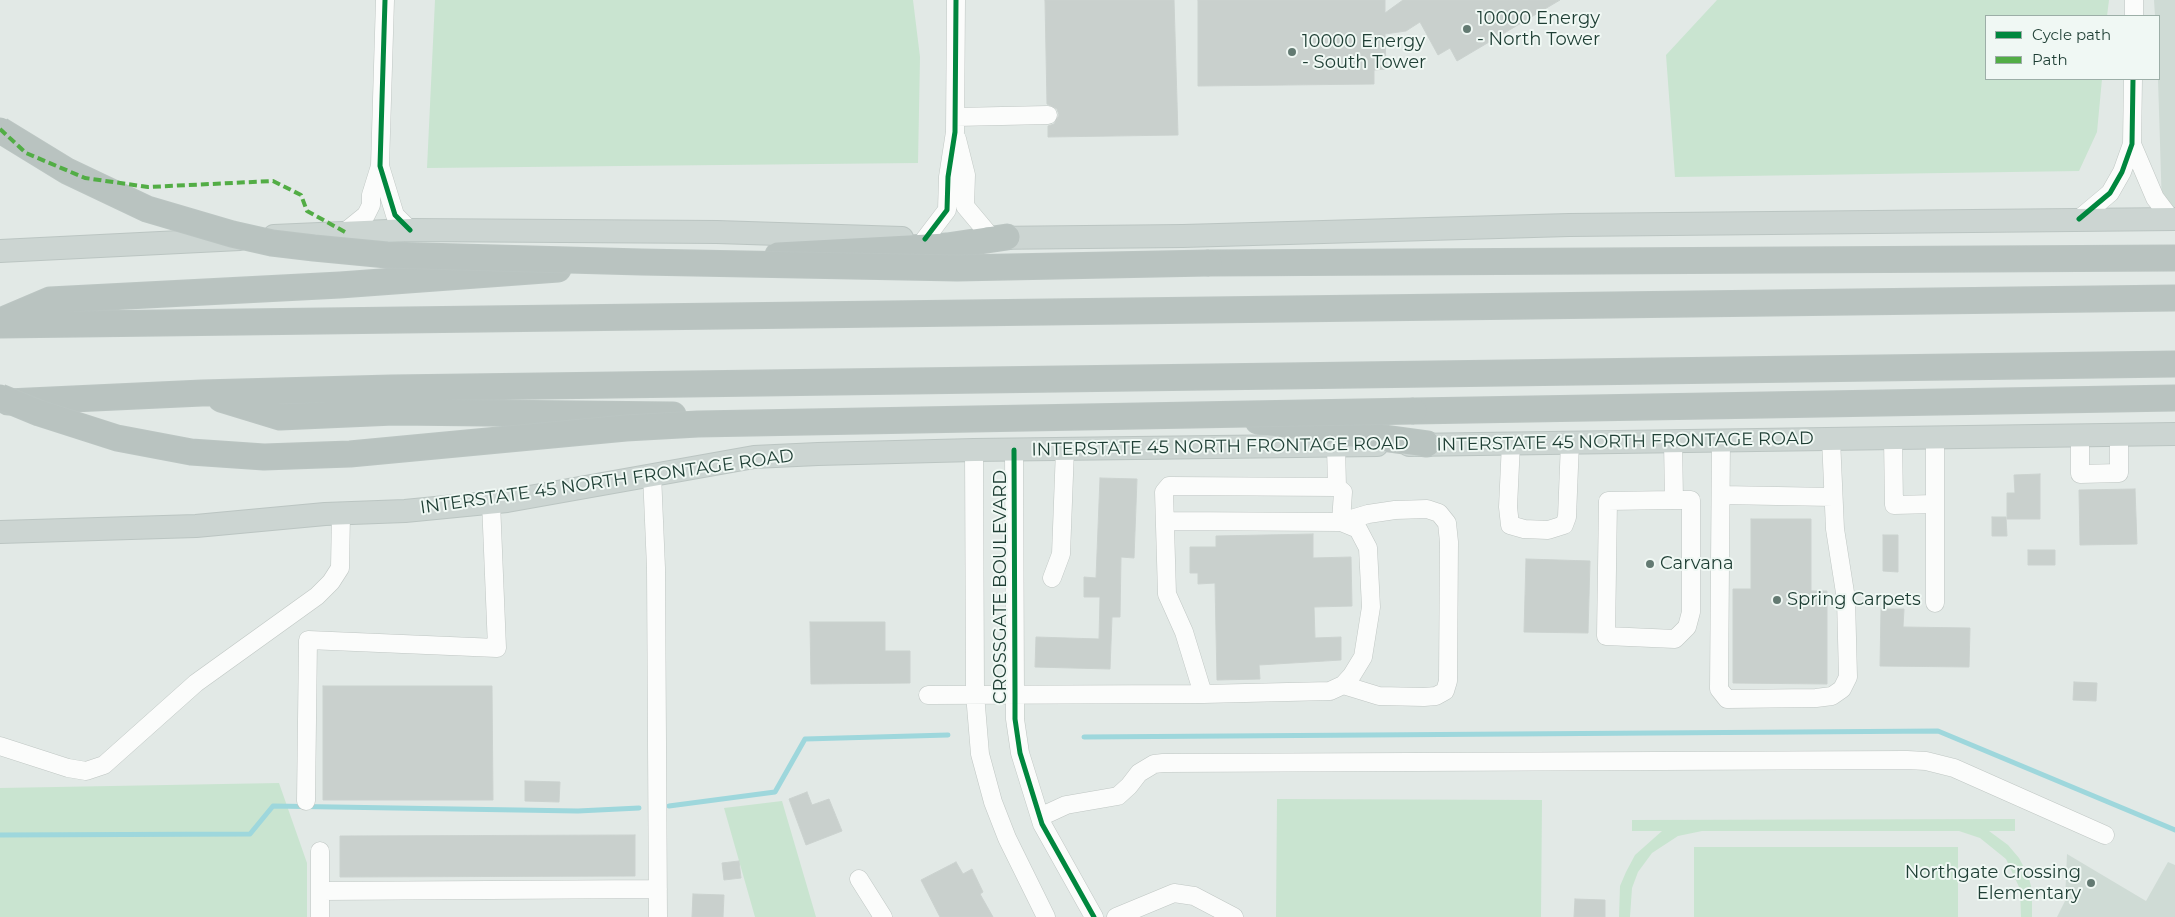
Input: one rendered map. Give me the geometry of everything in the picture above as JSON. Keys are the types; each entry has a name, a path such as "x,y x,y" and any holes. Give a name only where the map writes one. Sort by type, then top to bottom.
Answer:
{"highway":[{"path":"0,130 66,172 147,209 232,234 272,243 388,255 937,268 1209,263 2175,258"},
{"path":"0,323 50,300 340,285 782,254 947,246 999,237"},
{"path":"0,323 2175,298"},
{"path":"0,402 202,393 392,388 2175,364"},
{"path":"202,393 280,417 403,412 1254,420 1427,444"},
{"path":"0,397 68,423 135,442 213,454 264,456 350,454 626,428 698,424 2175,398"}],"main road":[{"path":"0,251 410,230 717,232 925,239 1183,236 1570,225 2173,219"},
{"name":"INTERSTATE 45 NORTH FRONTAGE ROAD","path":"0,532 196,526 341,514 405,511 491,502 754,458 818,454 974,450 2175,434"}],"street":[{"path":"345,232 366,215 371,205 371,195 380,166 385,0"},
{"path":"925,239 947,210 948,177 955,124 956,0"},
{"path":"2134,0 2134,15"},
{"path":"2079,219 2110,193 2122,172 2132,144 2133,80"},
{"path":"955,124 1048,115"},
{"path":"955,124 966,175 965,206 999,237"},
{"path":"2132,144 2155,198 2173,219"},
{"path":"380,166 395,215 410,230"},
{"path":"2080,435 2080,474 2119,473 2119,435"},
{"path":"1935,437 1935,603"},
{"path":"1893,438 1894,505 1935,504"},
{"path":"1721,440 1719,689 1727,699 1816,698 1832,696 1842,689 1848,677 1846,599 1835,530 1831,439"},
{"path":"1673,441 1674,500"},
{"path":"1511,443 1508,507 1510,525 1524,529 1548,530 1564,525 1567,517 1570,442"},
{"path":"1336,446 1337,487"},
{"path":"1052,578 1061,554 1065,449"},
{"name":"CROSSGATE BOULEVARD","path":"974,450 975,694 980,754 993,802 1007,838 1046,917"},
{"name":"CROSSGATE BOULEVARD","path":"1014,450 1015,719 1020,753 1040,817 1094,917"},
{"path":"652,474 656,568 658,917"},
{"path":"1203,694 1184,632 1166,594 1164,492 1169,486 1337,487 1343,492 1342,522"},
{"path":"1721,495 1833,497"},
{"path":"1674,500 1691,500 1691,612 1687,627 1676,639 1606,636 1608,501 1674,500"},
{"path":"306,801 308,640 497,648 491,502"},
{"path":"1165,521 1342,522 1368,514 1427,510 1439,513 1447,523 1449,542 1448,681 1444,691 1436,696 1424,697 1378,696 1342,685"},
{"path":"0,746 68,768 86,771 104,765 196,683 317,596 331,582 340,568 341,562 341,514"},
{"path":"928,695 1203,694 1330,691 1342,685 1363,657 1371,607 1368,548 1358,529 1342,522"},
{"path":"1040,817 1066,805 1118,796 1139,773 1154,764 1163,762 1907,760 1926,761 1954,768 2105,835"},
{"path":"320,851 320,917"},
{"path":"859,879 883,917"},
{"path":"320,891 658,889"},
{"path":"1116,917 1174,893 1194,896 1234,917"}],"shaded area":[{"path":"2154,0 2175,0 2175,207 2162,208 2158,80 2160,80 2160,15 2155,15"},
{"name":"Northgate Crossing Elementary","path":"2067,854 2146,901 2168,862 2175,865 2175,917 2057,917 2065,901"}],"green space":[{"path":"435,0 913,0 920,57 918,163 427,168"},
{"path":"1717,0 2109,0 2107,15 1985,15 1985,80 2102,80 2097,132 2079,171 1675,177 1666,55"},
{"path":"279,783 307,863 307,917 0,917 0,788"},
{"path":"1277,799 1542,800 1541,917 1276,917"},
{"path":"782,801 816,917 755,917 724,808"},
{"path":"2015,819 2015,831 1989,831 2008,845 2019,858 2028,875 2032,890 2032,917 2021,917 2020,889 2006,859 1980,838 1959,831 1702,831 1678,836 1652,853 1638,872 1632,888 1630,917 1619,917 1620,886 1626,872 1635,855 1662,831 1632,831 1632,820"},
{"path":"1694,847 1958,847 1958,917 1694,917"}],"building":[{"path":"1045,0 1174,0 1178,135 1048,137 1048,126 1054,124 1059,115 1057,109 1047,104"},
{"name":"10000 Energy - South Tower","path":"1198,0 1385,0 1385,13 1403,0 1560,0 1457,61 1450,48 1438,55 1420,22 1406,31 1385,34 1386,69 1374,70 1374,84 1198,86"},
{"path":"2040,474 2040,519 2007,519 2007,493 2015,493 2014,475"},
{"path":"1100,478 1137,479 1134,558 1121,557 1120,617 1112,617 1110,669 1035,667 1036,637 1099,639 1100,597 1084,597 1084,577 1096,578"},
{"path":"2135,489 2137,544 2080,545 2079,490"},
{"path":"1992,517 2006,517 2007,536 1992,536"},
{"path":"1751,519 1811,519 1811,591 1827,591 1827,684 1733,683 1733,589 1751,589"},
{"path":"1313,534 1313,558 1351,557 1352,606 1314,607 1315,638 1341,637 1341,660 1259,665 1260,679 1217,680 1215,583 1198,584 1198,573 1190,573 1190,547 1216,547 1216,536"},
{"path":"1883,535 1898,535 1898,572 1883,571"},
{"path":"2028,550 2055,550 2055,565 2028,565"},
{"path":"1526,559 1590,561 1588,633 1524,632"},
{"path":"1881,609 1904,609 1903,627 1970,628 1969,667 1880,666"},
{"path":"810,622 885,622 885,651 910,651 910,683 811,684"},
{"path":"2074,682 2097,683 2096,701 2073,700"},
{"path":"323,686 492,686 493,800 323,800"},
{"path":"525,781 560,782 559,802 525,801"},
{"path":"807,792 812,805 829,799 842,831 806,845 789,799"},
{"path":"635,835 635,876 340,877 340,836"},
{"path":"739,861 741,878 724,880 722,863"},
{"path":"956,862 963,874 972,869 983,892 980,894 993,917 940,917 921,880"},
{"path":"693,894 724,895 723,917 692,917"},
{"path":"1575,899 1605,900 1605,917 1574,917"}],"waterway":[{"path":"1084,737 1938,731 2175,830"},
{"path":"669,806 775,792 805,739 948,735"},
{"path":"0,835 250,834 273,806 578,811 639,808"}],"marked path":[{"path":"0,129 26,153 85,178 148,187 273,181 301,195 307,211 345,232"}],"cycle path":[{"path":"385,0 380,166 395,215 410,230"},
{"path":"925,239 947,210 948,177 955,132 956,0"},
{"path":"2079,219 2110,193 2122,172 2132,144 2133,80"},
{"path":"1014,450 1015,719 1020,753 1042,824 1094,917"}],"place":[{"name":"10000 Energy - North Tower","path":"1467,29"},
{"name":"10000 Energy - South Tower","path":"1292,52"},
{"name":"Carvana","path":"1650,564"},
{"name":"Spring Carpets","path":"1777,600"},
{"name":"Northgate Crossing Elementary","path":"2091,883"}]}
